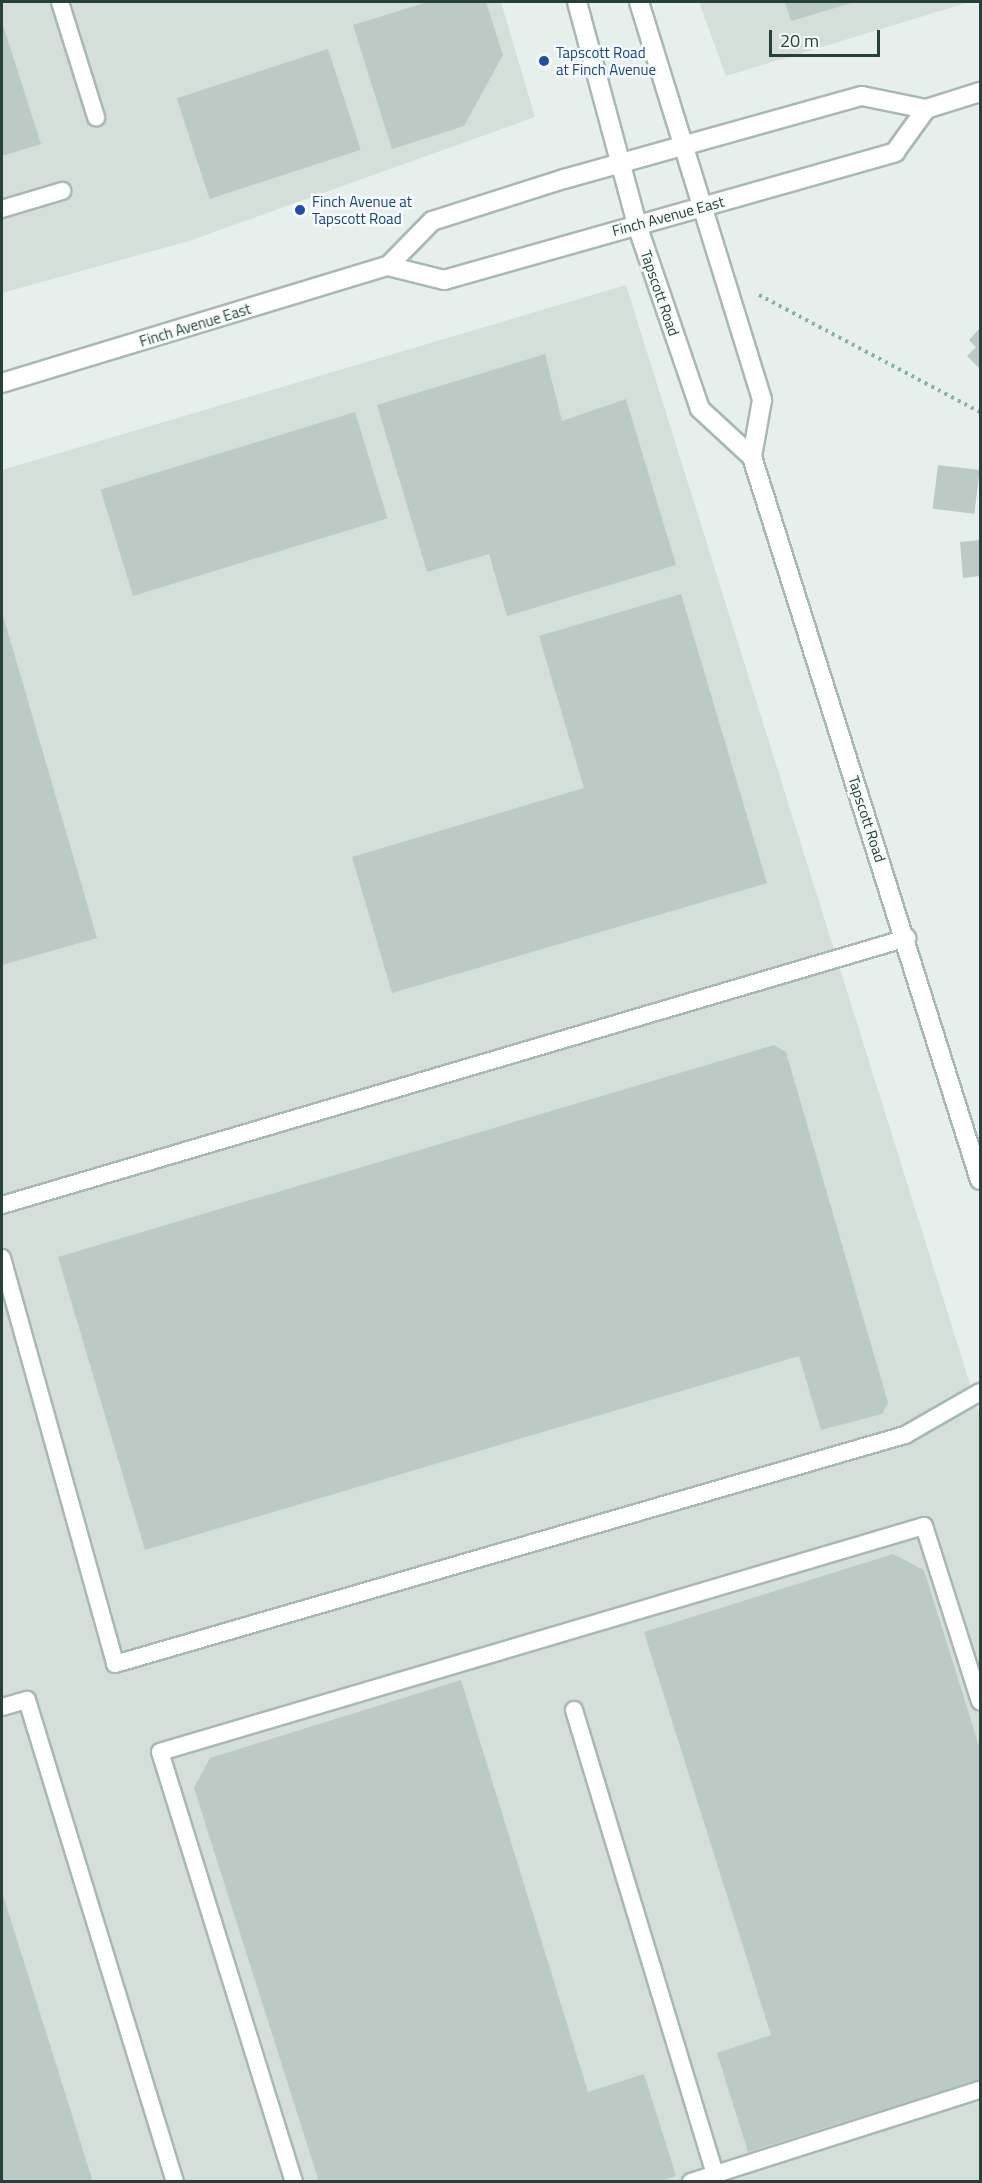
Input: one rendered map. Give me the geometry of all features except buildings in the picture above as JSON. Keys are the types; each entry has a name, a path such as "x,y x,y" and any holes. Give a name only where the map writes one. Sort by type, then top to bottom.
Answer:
{"street":[{"name":"Tapscott Road","path":"578,2 637,225 700,409 752,457"},
{"name":"Tapscott Road","path":"639,2 762,400 752,457 907,938 981,1180"},
{"name":"Finch Avenue East","path":"2,383 388,266 432,221 621,164 862,96 926,109 981,92"},
{"name":"Finch Avenue East","path":"388,266 444,280 895,152 926,109"}],"lane":[{"path":"60,2 96,117"},
{"path":"2,209 62,190"},
{"path":"2,1205 907,938"},
{"path":"2,1258 116,1665 905,1435 981,1392"},
{"path":"294,2181 160,1752 924,1526 981,1701"},
{"path":"2,1707 27,1700 175,2181"},
{"path":"574,1710 716,2178"},
{"path":"691,2181 716,2178 981,2090"}],"path":[{"path":"725,281 766,298 981,412"}],"shaded area":[{"path":"2,2 501,2 535,117 189,241 2,293"},
{"path":"699,2 970,2 726,76"},
{"path":"626,285 980,1416 980,2181 2,2182 2,470"}],"place":[{"name":"Tapscott Road at Finch Avenue","path":"544,61"},
{"name":"Finch Avenue at Tapscott Road","path":"300,210"}]}
